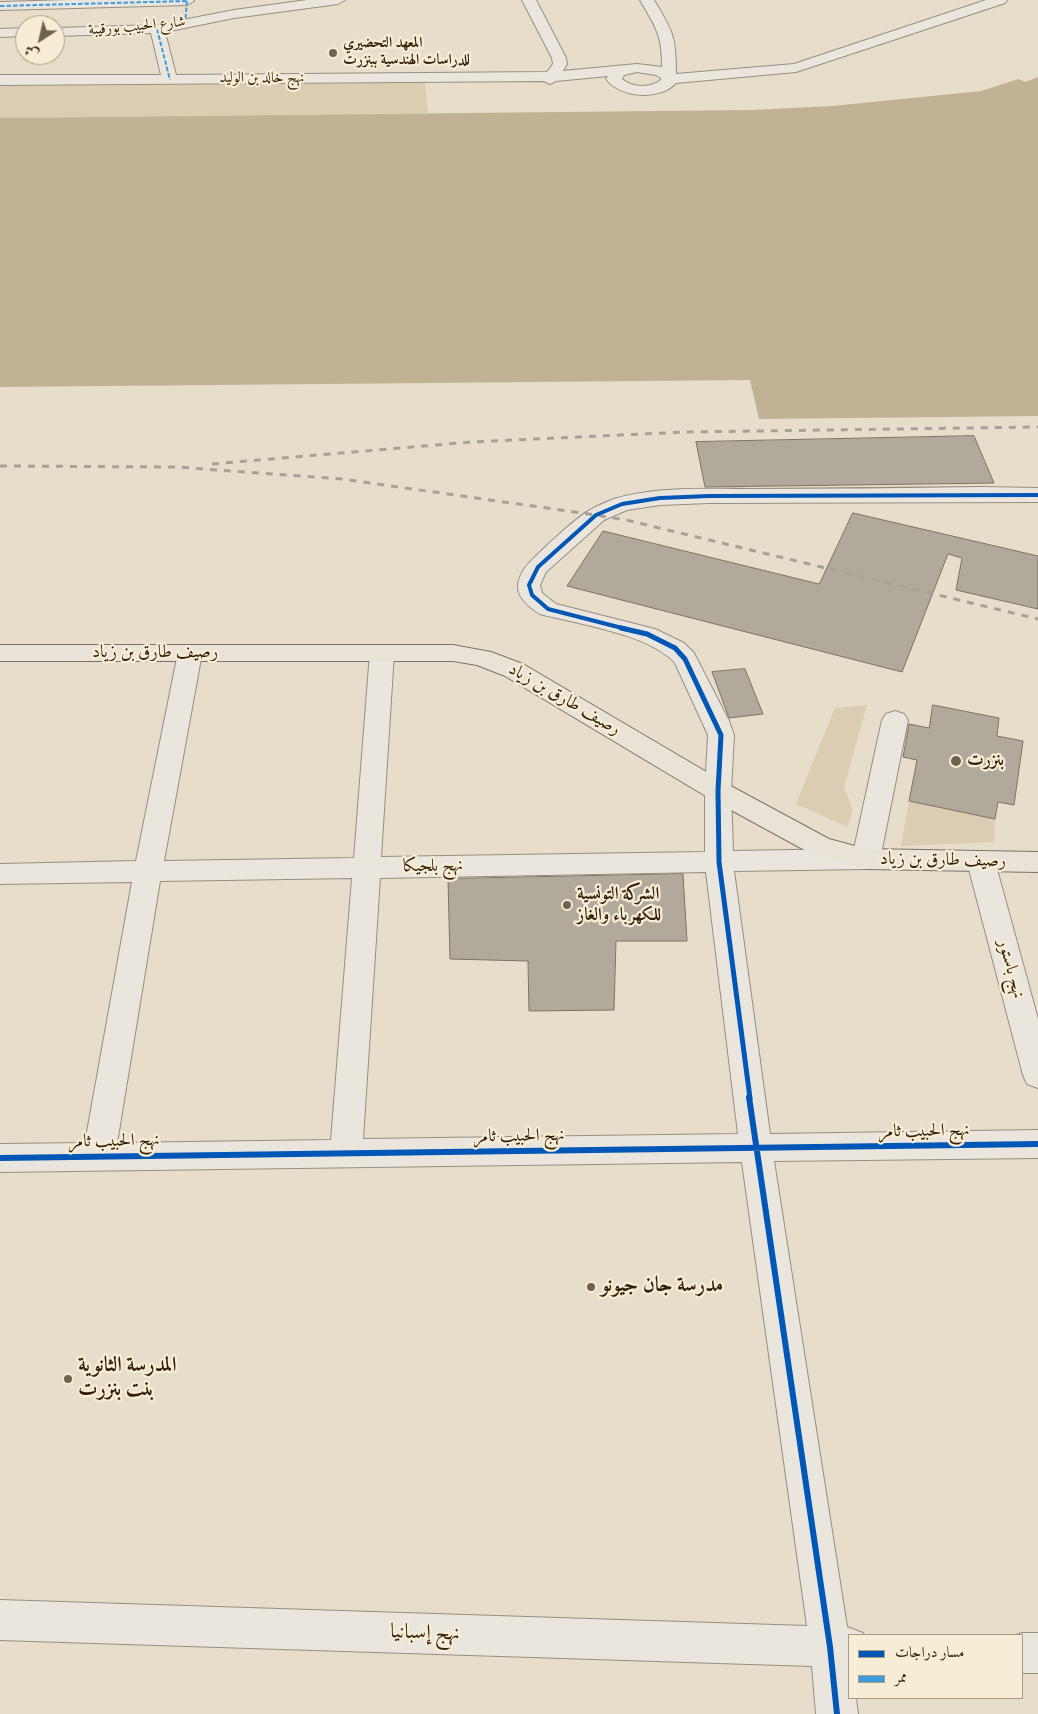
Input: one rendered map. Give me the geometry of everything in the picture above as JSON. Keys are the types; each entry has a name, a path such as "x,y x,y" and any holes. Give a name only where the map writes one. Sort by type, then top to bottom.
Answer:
{"main road":[{"name":"رصيف طارق بن زياد","path":"0,654 453,653 482,658 514,670 718,791 820,846 866,859 1038,862"}],"street":[{"path":"0,6 187,0 185,25"},
{"name":"شارع الحبيب بورقيبة","path":"65,32 157,29 234,14 338,0"},
{"path":"529,0 559,58 560,64 551,78"},
{"path":"647,0 664,29 669,44 670,78"},
{"path":"630,69 660,70 670,78 764,73 796,68 1000,0"},
{"path":"157,29 170,80"},
{"path":"0,33 15,32"},
{"path":"628,88 621,86 614,79 614,76 655,59 669,44"},
{"name":"نهج خالد بن الوليد","path":"551,78 630,69"},
{"name":"نهج خالد بن الوليد","path":"0,80 551,78 645,90 660,88 669,82 670,78"},
{"path":"837,1714 839,1647 756,1148 719,862 718,791 720,735 716,721 685,659 675,648 647,634 548,609 537,602 530,594 528,585 531,576 538,567 596,515 622,504 660,498 729,496 1038,495"},
{"path":"99,1156 148,872 190,653"},
{"path":"346,1153 382,653"},
{"path":"866,859 895,720"},
{"name":"نهج بلجيكا","path":"0,874 866,859"},
{"name":"نهج باستور","path":"981,862 1038,1076"},
{"name":"نهج الحبيب ثامر","path":"0,1158 1038,1144"},
{"name":"نهج إسبانيا","path":"0,1620 839,1647"},
{"path":"1023,1652 1038,1653"}],"shaded area":[{"path":"1038,77 1038,416 759,419 750,380 0,387 0,118 751,110 833,106 981,91 1019,79 1025,82"},
{"path":"425,83 428,113 0,118 0,86"},
{"path":"867,705 844,787 853,810 847,827 796,804 835,708"},
{"path":"909,801 995,819 994,842 901,846"}],"building":[{"path":"974,436 994,483 705,487 696,442"},
{"path":"853,513 1038,556 1038,609 956,590 962,558 948,554 902,672 567,586 603,531 819,584"},
{"path":"745,669 763,714 729,718 712,672"},
{"name":"بنزرت","path":"933,705 999,718 997,736 1023,741 1014,805 998,802 995,819 909,801 917,760 903,757 909,724 929,728"},
{"name":"الشركة التونسية للكهرباء والغاز","path":"683,874 687,941 616,941 614,1010 529,1011 528,961 450,959 448,879"}],"railway":[{"path":"212,464 471,442 685,432 1038,427"},
{"path":"0,466 177,467 342,479 596,515 626,520 1038,619"}],"marked path":[{"path":"185,25 187,0"},
{"path":"0,6 187,1"},
{"path":"157,29 170,80"}],"cycle path":[{"path":"837,1714 830,1647 756,1148 719,862 718,791 721,735 685,659 675,648 647,634 548,609 541,605 532,595 529,585 538,567 596,515 622,504 660,498 709,496 1038,495"},
{"path":"0,1158 1038,1144"}],"place":[{"name":"المعهد التحضيري للدراسات الهندسية ببنزرت","path":"333,53"},
{"name":"بنزرت","path":"956,761"},
{"name":"الشركة التونسية للكهرباء والغاز","path":"567,905"},
{"name":"مدرسة جان جيونو","path":"591,1287"},
{"name":"المدرسة الثانوية بنت بنزرت","path":"68,1379"}]}
